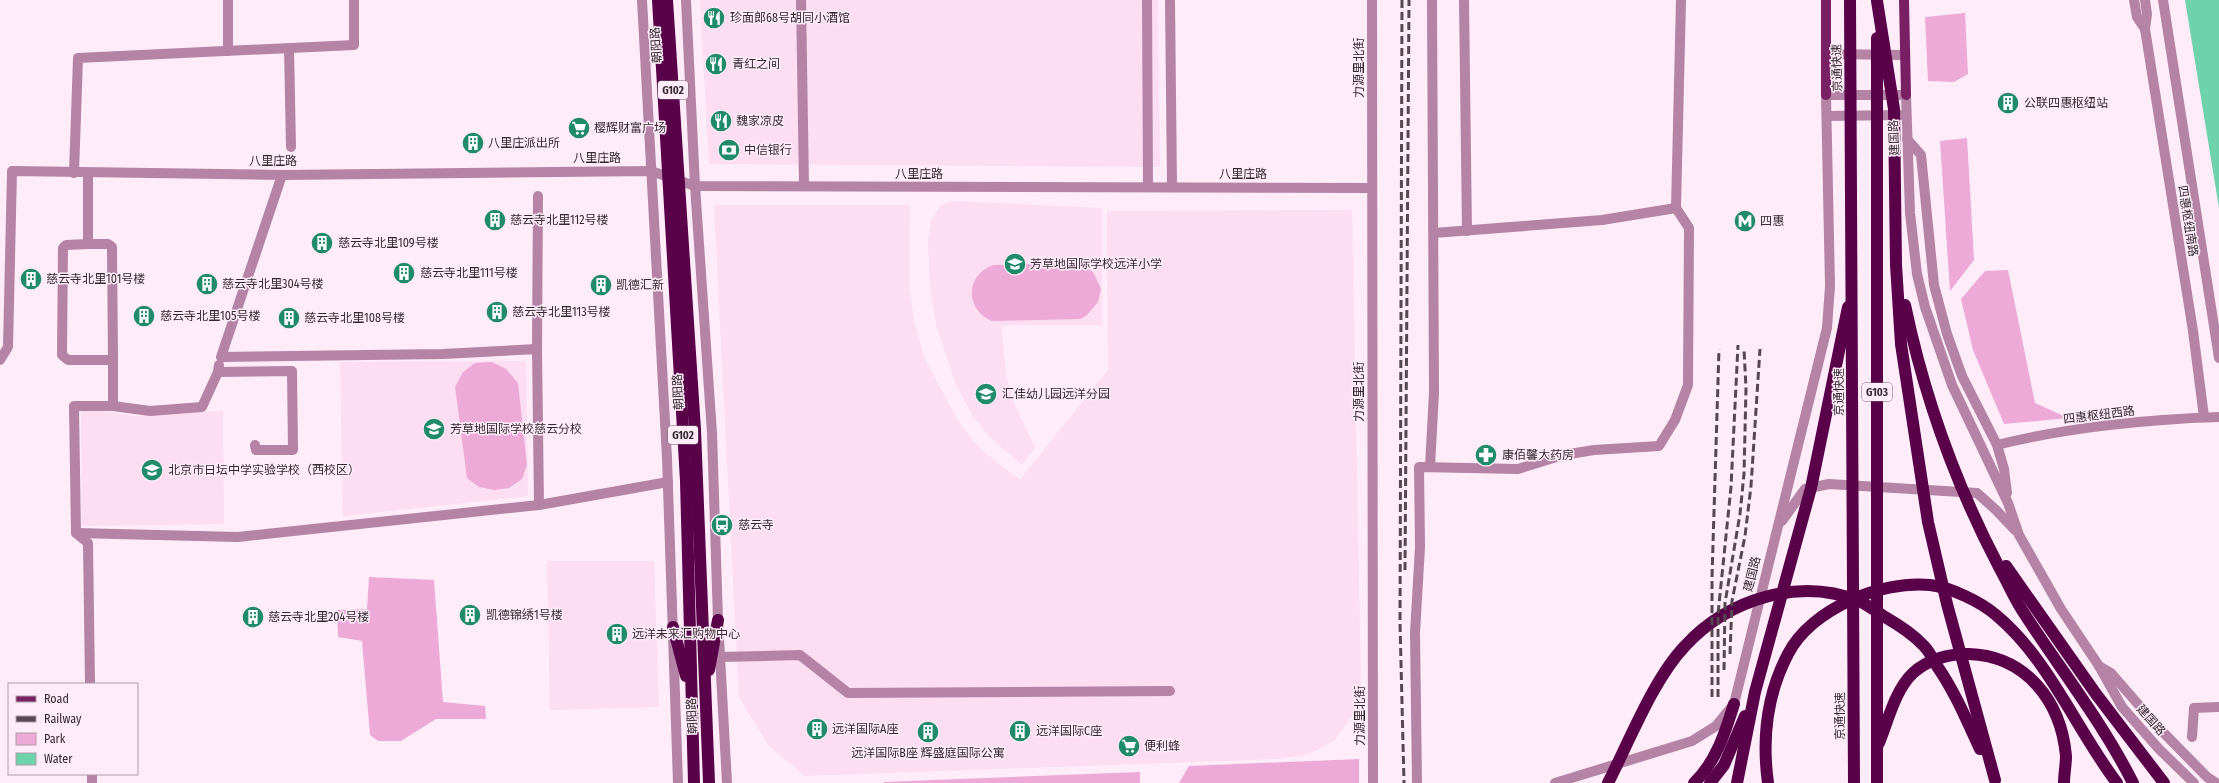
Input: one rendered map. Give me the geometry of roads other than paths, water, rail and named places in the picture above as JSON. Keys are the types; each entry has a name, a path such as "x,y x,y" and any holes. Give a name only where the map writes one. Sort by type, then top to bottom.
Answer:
{"highway":[{"name":"朝阳路","path":"658,0 695,430 709,783"},
{"name":"朝阳路","path":"667,0 686,481 694,783"},
{"name":"京通快速","path":"1850,0 1853,284 1854,783"},
{"path":"1877,0 1894,109 1896,265 1901,344 1928,522 1949,611 1995,782"},
{"name":"G103","path":"1876,783 1877,0"},
{"path":"1896,265 1923,379 1949,455 1978,526 2021,609 2117,750 2133,783"},
{"path":"1737,783 1755,692 1811,488 1853,284"},
{"path":"1978,526 2096,694 2164,783"},
{"path":"1768,783 1765,762 1766,727 1773,688 1788,653 1807,630 1830,611 1859,596 1890,587 1931,585 1950,590 1995,614 2022,640 2049,678 2097,757 2117,783"},
{"path":"1608,783 1654,693 1673,659 1685,645 1699,632 1748,601 1774,594 1803,591 1829,593 1860,602 1902,627 1924,646 1952,689 1995,782"},
{"path":"705,695 718,620"},
{"path":"673,627 691,694"},
{"path":"1876,750 1900,691 1912,673 1927,663 1963,654 1985,655 2003,660 2021,670 2037,684 2050,704 2060,728 2066,756 2064,783"},
{"path":"1710,783 1724,765 1755,692"},
{"path":"1694,783 1702,776 1722,744 1734,704"}],"main road":[{"path":"1826,0 1826,95"},
{"name":"建国路","path":"1904,0 1906,95"}],"street":[{"path":"228,0 228,51"},
{"path":"74,173 78,58 354,45 354,0"},
{"name":"朝阳路","path":"642,0 668,482 678,783"},
{"path":"686,0 695,186 712,433 718,620 727,783"},
{"path":"801,0 804,186"},
{"path":"1147,0 1148,187"},
{"path":"1170,0 1172,187"},
{"name":"力源里北街","path":"1372,0 1373,783"},
{"path":"1430,467 1434,392 1432,0"},
{"path":"1464,0 1467,231"},
{"path":"1417,783 1415,633 1420,547 1419,467 1518,469 1563,455 1594,450 1659,446 1675,420 1688,385 1689,228 1676,208 1681,0"},
{"name":"四惠枢纽南路","path":"2134,0 2137,17 2145,29"},
{"name":"四惠枢纽南路","path":"2145,0 2147,14 2145,29 2193,331 2204,417"},
{"path":"2163,0 2219,358"},
{"path":"289,48 292,147"},
{"path":"1827,54 1905,55"},
{"path":"1906,95 1826,95 1827,116 1907,115"},
{"name":"建国路","path":"1906,95 1910,213 1917,274 1925,307 1952,385 2008,503"},
{"name":"建国路","path":"1555,783 1626,763 1692,741 1716,726 1734,704 1827,328 1830,286 1827,116"},
{"path":"1907,139 1921,155 1934,286 1947,334 1962,376 1997,445 2004,469 2008,503 2019,535 2061,609 2099,666 2111,674 2157,726 2207,777 2216,783"},
{"name":"八里庄路","path":"0,360 8,347 12,171 282,175 651,171 695,186 1372,188"},
{"path":"88,173 88,244"},
{"path":"76,534 74,406 113,406 150,410 202,407 218,372 221,357 282,175"},
{"path":"538,196 537,349 539,505"},
{"path":"1434,233 1602,220 1676,208"},
{"path":"113,360 68,360 62,355 63,248 66,245 108,244 112,247 113,360 113,406"},
{"path":"221,357 443,354 537,349"},
{"path":"218,372 292,371 293,450 256,450 255,445"},
{"name":"四惠枢纽西路","path":"1997,445 2054,434 2204,417 2219,417"},
{"path":"76,534 238,537 539,505 668,482"},
{"path":"1774,542 1784,517 1805,489 1830,484 1977,493 1996,510 2019,535"},
{"path":"76,534 88,543 90,683"},
{"path":"720,657 800,655 848,693 1170,691"},
{"name":"建国路","path":"2099,666 2122,707 2159,749 2194,783"},
{"path":"2192,737 2194,708 2219,707"}],"water":[{"path":"2185,0 2219,0 2219,208"}],"railway":[{"path":"1402,0 1400,623 1404,783"},
{"path":"1405,570 1409,0"},
{"path":"1718,697 1718,614 1731,487 1738,345"},
{"path":"1712,697 1712,577 1719,349"},
{"path":"1724,670 1725,603 1740,514 1744,474 1746,388 1744,349"},
{"path":"1730,654 1732,601 1745,536 1751,486 1760,349"}],"place":[{"name":"珍面郎68号胡同小酒馆","path":"714,18"},
{"name":"青红之间","path":"716,64"},
{"name":"公联四惠枢纽站","path":"2008,103"},
{"name":"魏家凉皮","path":"721,121"},
{"name":"樱辉财富广场","path":"579,128"},
{"name":"八里庄派出所","path":"473,143"},
{"name":"中信银行","path":"729,150"},
{"name":"慈云寺北里112号楼","path":"495,220"},
{"name":"四惠","path":"1745,221"},
{"name":"慈云寺北里109号楼","path":"322,243"},
{"name":"芳草地国际学校远洋小学","path":"1015,264"},
{"name":"慈云寺北里111号楼","path":"404,273"},
{"name":"慈云寺北里101号楼","path":"31,279"},
{"name":"慈云寺北里304号楼","path":"207,284"},
{"name":"凯德汇新","path":"601,285"},
{"name":"慈云寺北里113号楼","path":"497,312"},
{"name":"慈云寺北里105号楼","path":"144,316"},
{"name":"慈云寺北里108号楼","path":"289,318"},
{"name":"汇佳幼儿园远洋分园","path":"986,394"},
{"name":"芳草地国际学校慈云分校","path":"434,429"},
{"name":"康佰馨大药房","path":"1486,455"},
{"name":"北京市日坛中学实验学校（西校区）","path":"152,470"},
{"name":"慈云寺","path":"722,525"},
{"name":"凯德锦绣1号楼","path":"470,615"},
{"name":"慈云寺北里204号楼","path":"253,617"},
{"name":"远洋未来汇购物中心","path":"617,634"},
{"name":"远洋国际A座","path":"817,729"},
{"name":"远洋国际C座","path":"1020,731"},
{"name":"远洋国际B座 辉盛庭国际公寓","path":"928,732"},
{"name":"便利蜂","path":"1129,746"}]}
